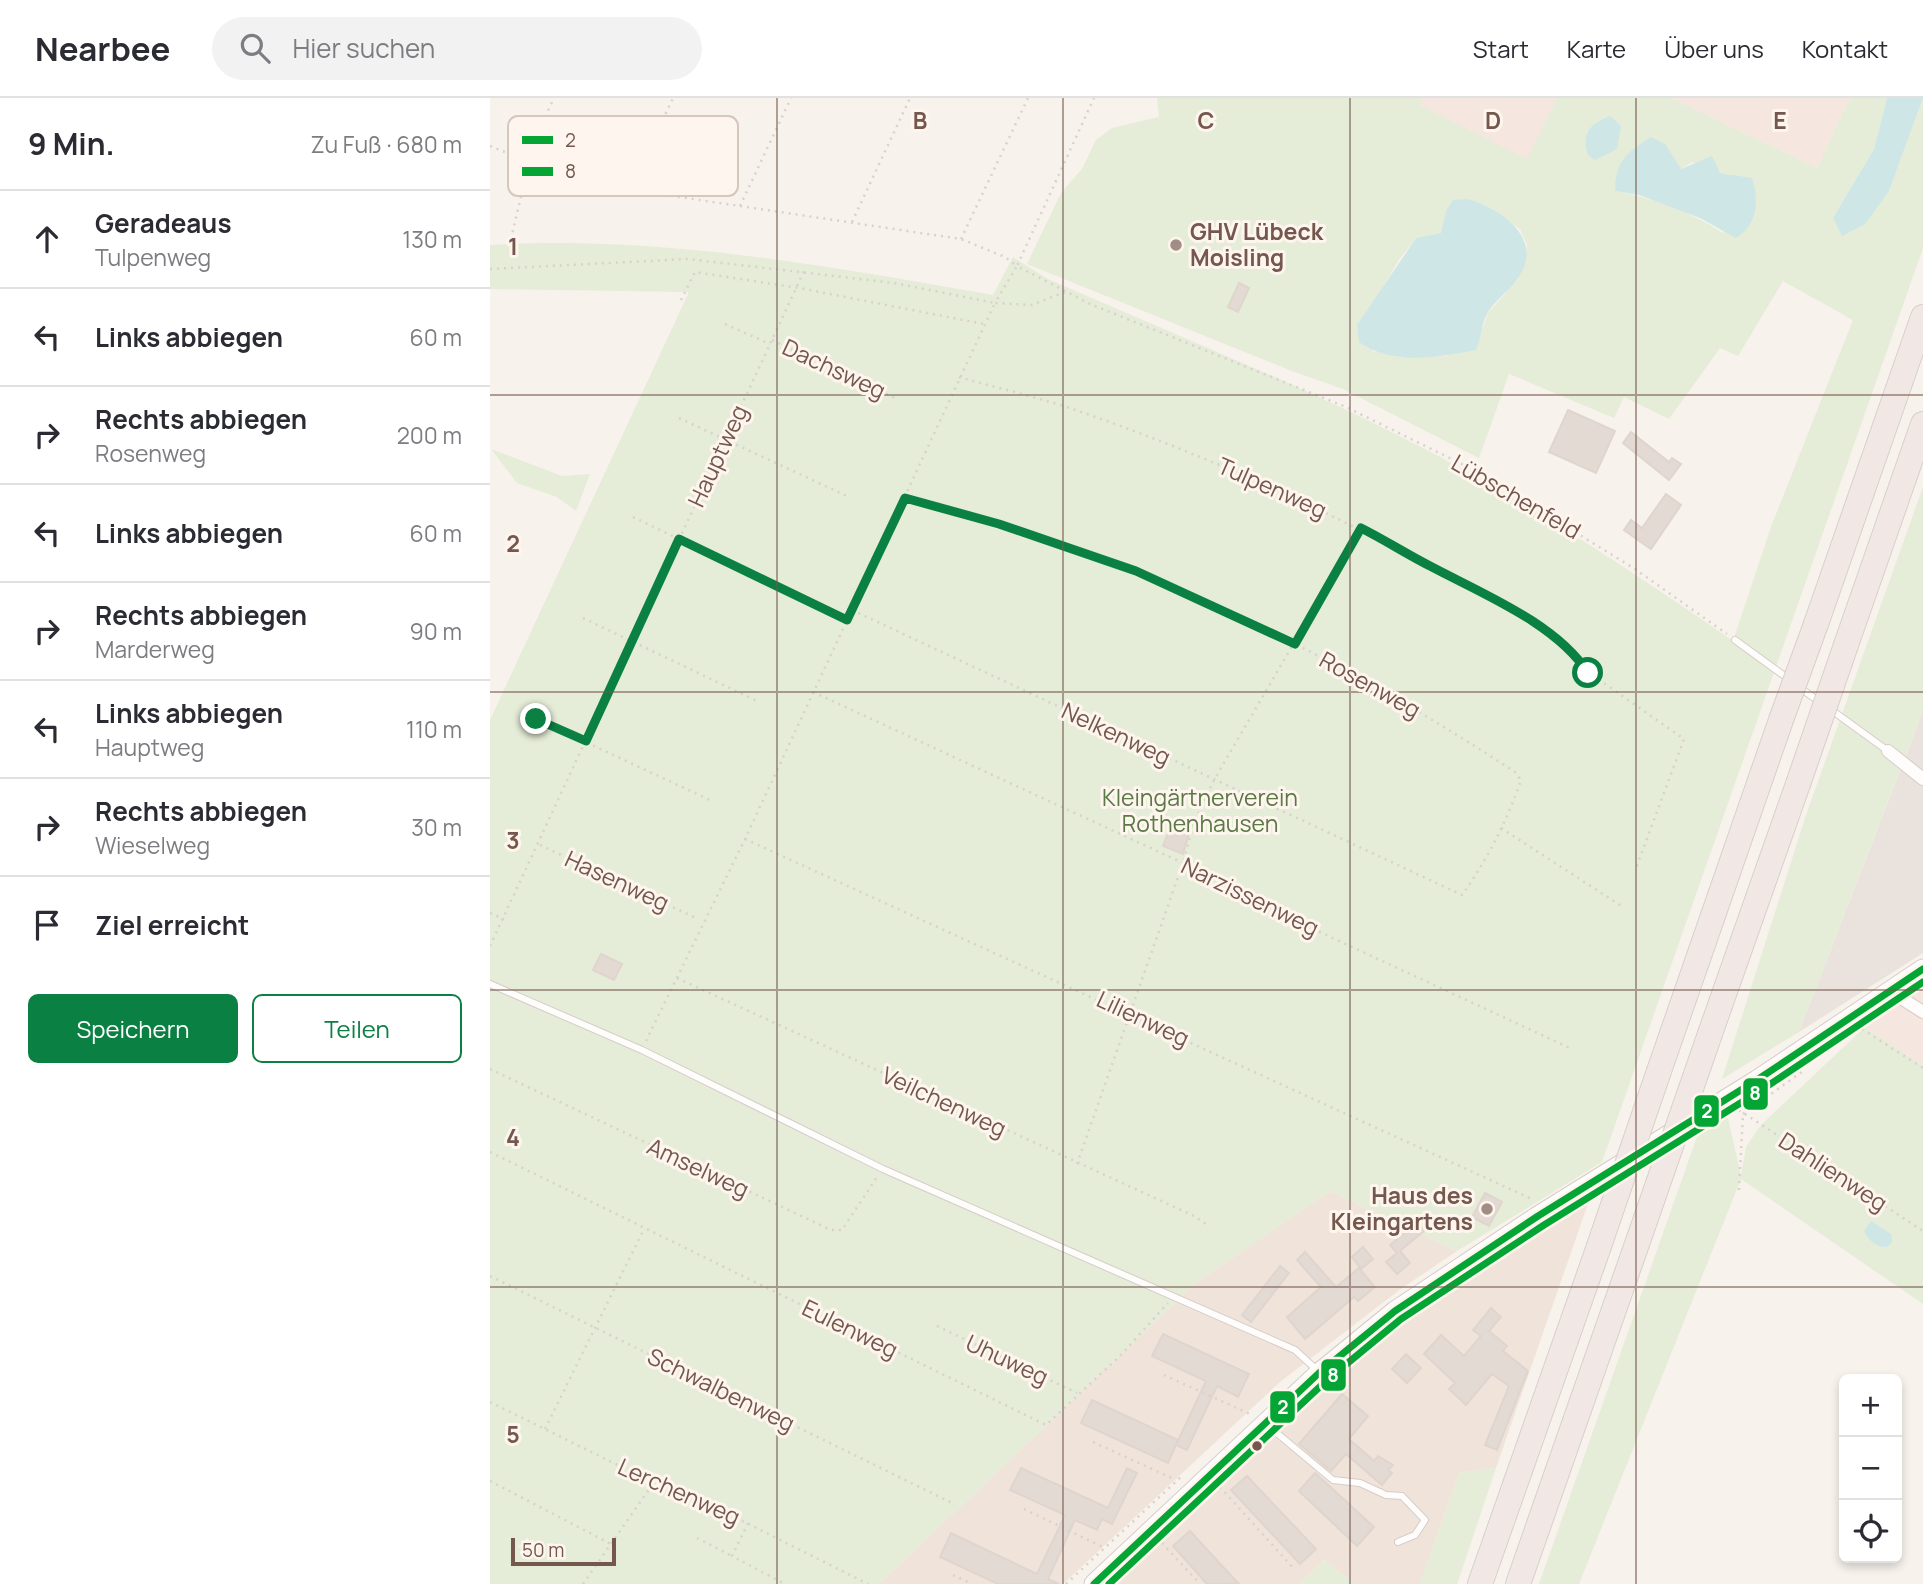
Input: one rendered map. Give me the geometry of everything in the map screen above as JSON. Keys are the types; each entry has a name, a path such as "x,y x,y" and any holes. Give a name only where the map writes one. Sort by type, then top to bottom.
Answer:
{"highway":[{"path":"1480,1584 1923,317"},
{"path":"1518,1584 1923,424"}],"main road":[{"path":"1094,1584 1258,1418 1320,1373 1395,1311 1538,1216 1757,1080 1923,969"}],"street":[{"path":"1888,751 1923,779"},
{"path":"1890,991 1923,1012"}],"lane":[{"path":"1735,640 1888,751"},
{"path":"490,984 642,1050 883,1169 1295,1350 1320,1373"},
{"path":"1258,1418 1333,1480 1360,1483 1387,1495 1402,1496 1419,1511 1425,1520 1415,1535 1398,1542"}],"path":[{"path":"546,116 554,98"},
{"path":"665,116 673,98"},
{"path":"740,206 791,98"},
{"path":"851,223 910,98"},
{"path":"671,196 961,239 1028,98"},
{"path":"642,1050 745,839 959,377 984,324 1017,266 1094,98"},
{"path":"490,146 508,154"},
{"path":"511,239 519,196"},
{"name":"Lübschenfeld","path":"961,239 1005,257 1065,292 1346,407 1476,471 1635,569 1735,640"},
{"path":"490,268 688,259 894,283 995,303 1032,305 1065,292"},
{"name":"Hauptweg","path":"490,946 540,845 631,640 799,288 804,271"},
{"path":"681,300 695,272 799,288 984,324"},
{"name":"Dachsweg","path":"725,324 895,398"},
{"name":"Tulpenweg","path":"959,377 1084,413 1171,444 1361,528 1460,580 1555,637 1575,653 1588,673 1684,740 1635,871"},
{"path":"679,418 849,497"},
{"name":"Rosenweg","path":"905,498 999,524 1114,563 1295,644 1397,700 1515,772 1521,780 1501,828"},
{"path":"632,517 847,620"},
{"path":"1077,1164 1183,863 1194,822 1214,780 1361,528"},
{"name":"Nelkenweg","path":"852,610 1462,895 1480,871 1501,828"},
{"path":"583,618 757,701"},
{"name":"Narzissenweg","path":"813,692 1183,863 1281,914 1572,1049"},
{"path":"536,719 710,800"},
{"path":"1501,828 1623,907"},
{"name":"Lilienweg","path":"745,839 1532,1198 1538,1205"},
{"name":"Hasenweg","path":"540,845 694,917"},
{"path":"490,913 504,919"},
{"name":"Veilchenweg","path":"677,978 1194,1216 1209,1226"},
{"path":"1863,1028 1923,1068"},
{"name":"Amselweg","path":"490,1069 831,1230 842,1230 883,1169"},
{"name":"Dahlienweg","path":"1740,1189 1743,1114 1923,1231"},
{"name":"Eulenweg","path":"490,1152 1046,1425 1077,1393 1120,1356 1174,1295"},
{"path":"545,1429 644,1229"},
{"name":"Schwalbenweg","path":"490,1276 952,1503"},
{"name":"Uhuweg","path":"937,1326 1077,1393"},
{"path":"1164,1375 1258,1418"},
{"name":"Lerchenweg","path":"490,1402 646,1479 657,1478 868,1584"},
{"path":"1093,1442 1178,1480"},
{"path":"583,1584 657,1478"},
{"path":"490,1481 611,1544"},
{"path":"1216,1484 1296,1570"},
{"path":"1024,1509 1105,1548"},
{"path":"732,1556 748,1523"},
{"path":"697,1538 785,1584"},
{"path":"1158,1538 1200,1584"},
{"path":"953,1575 972,1584"}],"shaded area":[{"path":"1422,98 1557,98 1527,160 1419,105"},
{"path":"1671,98 1850,98 1817,168"},
{"path":"1923,710 1923,953 1799,1032 1908,750"},
{"path":"1923,988 1923,1066 1865,1027"},
{"path":"1330,1191 1457,1251 1398,1291 1280,1382 1063,1584 879,1584 1197,1282"},
{"path":"1590,1198 1496,1468 1459,1473 1420,1584 1355,1584 1324,1560 1299,1584 1115,1584 1357,1358 1478,1270"}],"green space":[{"name":"Kleingärtnerverein Rothenhausen","path":"1157,98 1422,98 1420,105 1527,159 1557,98 1671,98 1817,168 1850,98 1887,98 1874,149 1833,218 1889,191 1923,98 1923,248 1602,1162 1457,1251 1330,1191 1197,1282 879,1584 490,1584 490,720 689,292 490,289 490,245 616,245 742,255 993,295 1013,257 1048,279 1320,398 1451,463 1574,535 1733,641 1771,527 1853,320 1783,281 1738,356 1720,348 1669,419 1624,397 1614,418 1509,374 1479,458 1343,389 1027,264 1061,193 1082,169 1096,140 1112,128 1159,117","holes":["1692,162 1730,174 1723,233 1671,207 1615,191 1681,169","1483,204 1520,229 1527,245 1525,261 1518,279 1488,313 1483,327 1447,356 1402,357 1372,351 1372,306 1398,261 1416,238 1441,233"]},
{"path":"491,449 562,476 590,474 576,511 557,497 517,483"},
{"path":"1923,487 1923,710 1799,1032 1722,1079 1805,818"},
{"path":"1865,1027 1923,1066 1923,1304 1741,1179 1579,1584 1539,1584 1698,1134 1727,1114 1741,1176 1746,1147 1761,1125"},
{"path":"1496,1468 1457,1584 1420,1584 1459,1473"},
{"path":"1324,1560 1355,1584 1299,1584"}],"water":[{"path":"1887,98 1923,98 1889,191 1865,224 1842,236 1833,218 1874,149"},
{"path":"1610,116 1621,126 1617,149 1595,160 1588,155 1587,135 1592,126"},
{"path":"1651,137 1665,144 1681,169 1712,156 1720,173 1752,178 1756,203 1749,226 1736,238 1700,218 1639,195 1615,191 1617,172 1624,158"},
{"path":"1468,199 1507,219 1524,240 1526,252 1524,266 1516,281 1487,314 1476,350 1431,357 1401,357 1372,350 1359,342 1357,325 1416,238 1441,233 1446,211 1453,200"},
{"path":"1871,1221 1891,1234 1892,1242 1887,1247 1876,1245 1864,1231"}],"building":[{"path":"1239,283 1249,288 1238,312 1228,307"},
{"path":"1568,410 1615,431 1596,473 1549,452"},
{"path":"1631,432 1669,462 1672,458 1681,464 1669,480 1623,443"},
{"path":"1666,494 1681,505 1651,549 1624,530 1631,520 1642,528"},
{"path":"1173,821 1191,827 1183,854 1163,846"},
{"path":"601,954 622,964 614,980 593,970"},
{"name":"Haus des Kleingartens","path":"1485,1193 1502,1202 1489,1226 1472,1217"},
{"path":"1417,1223 1424,1231 1400,1251 1410,1263 1397,1274 1386,1262 1397,1253 1390,1245"},
{"path":"1363,1247 1373,1259 1361,1269 1352,1257"},
{"path":"1305,1252 1336,1287 1359,1268 1375,1287 1358,1301 1354,1297 1305,1339 1287,1317 1321,1287 1297,1260"},
{"path":"1280,1266 1289,1273 1251,1322 1242,1315"},
{"path":"1491,1308 1501,1317 1489,1331 1507,1346 1503,1351 1528,1371 1497,1450 1485,1445 1509,1386 1492,1374 1466,1405 1449,1389 1455,1383 1424,1354 1441,1335 1464,1356 1481,1336 1473,1330"},
{"path":"1163,1334 1249,1374 1238,1397 1217,1386 1187,1450 1176,1445 1206,1381 1152,1356"},
{"path":"1406,1354 1421,1368 1407,1383 1392,1369"},
{"path":"1342,1394 1368,1416 1349,1439 1374,1461 1378,1456 1393,1465 1388,1470 1392,1473 1382,1485 1346,1454 1331,1471 1299,1444"},
{"path":"1092,1400 1178,1440 1168,1463 1081,1423"},
{"path":"1021,1468 1108,1508 1127,1468 1137,1473 1112,1524 1102,1519 1097,1530 1075,1520 1048,1579 1059,1584 998,1584 940,1557 951,1533 1037,1574 1065,1515 1010,1490"},
{"path":"1315,1473 1374,1527 1357,1546 1299,1491"},
{"path":"1247,1476 1316,1549 1300,1564 1231,1490"},
{"path":"1190,1531 1239,1584 1207,1584 1173,1546"}],"transit line":[{"name":"2","path":"1094,1584 1319,1373 1395,1311 1538,1216 1757,1080 1923,969"},
{"name":"8","path":"1109,1584 1326,1381 1401,1319 1544,1225 1763,1089 1923,982"}],"place":[{"name":"GHV Lübeck Moisling","path":"1176,245"},
{"name":"Haus des Kleingartens","path":"1487,1209"}],"route":[{"path":"536,719 586,741 679,539 847,620 905,498 999,524 1136,571 1295,644 1361,528 1460,580 1555,637 1575,653 1588,673"}]}
